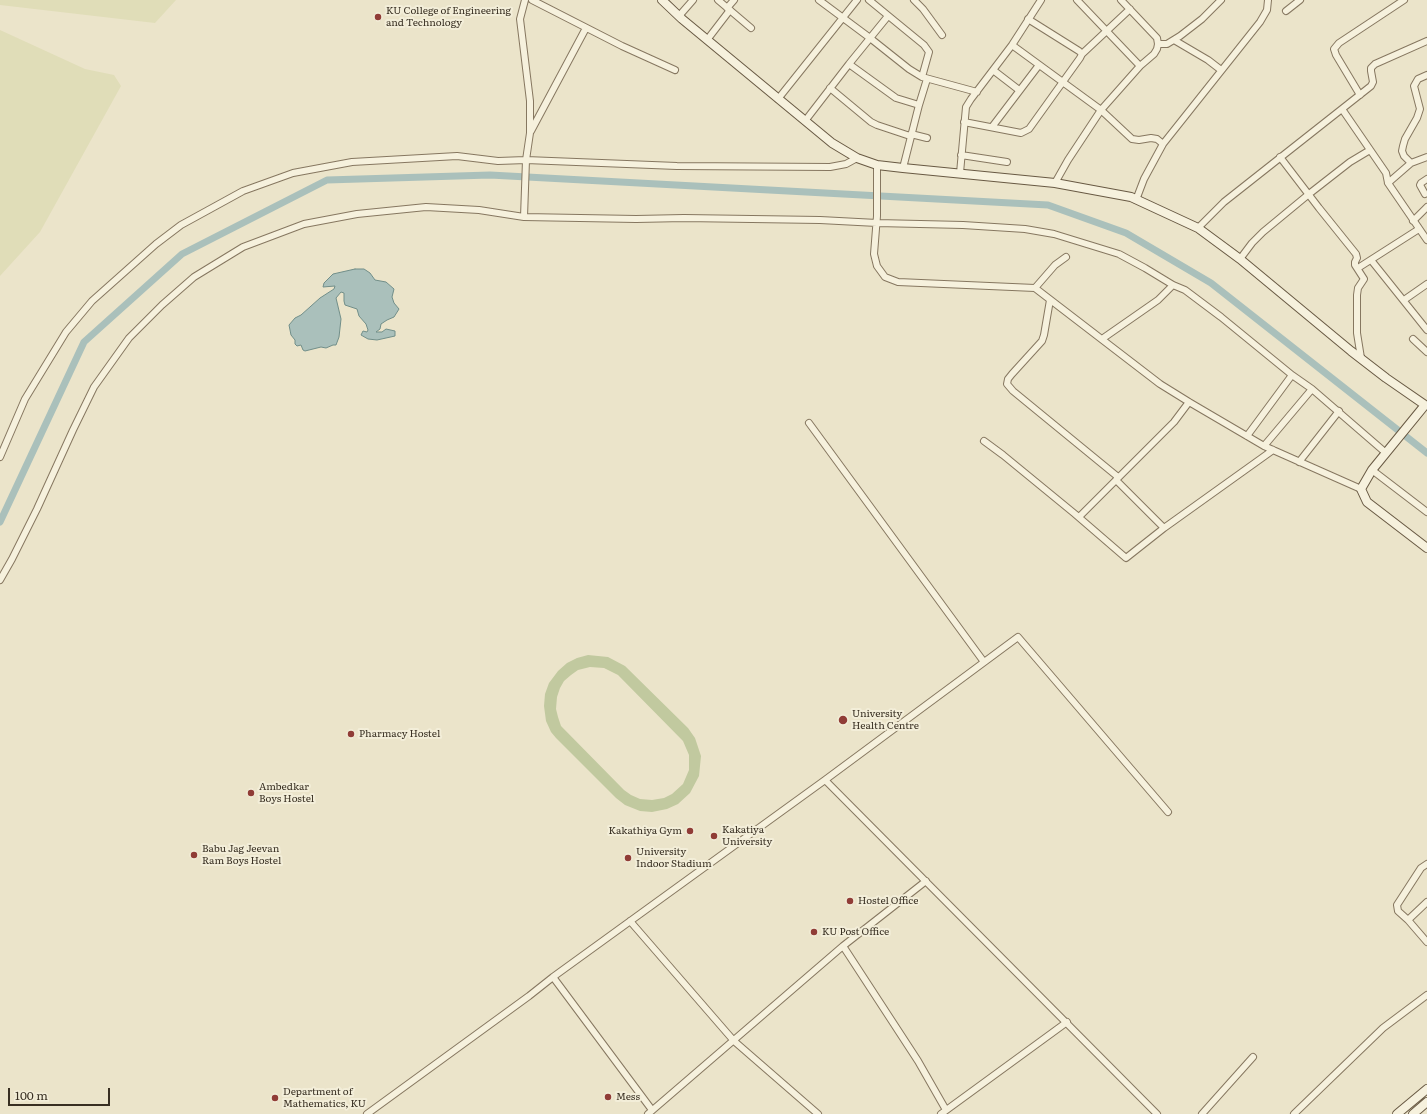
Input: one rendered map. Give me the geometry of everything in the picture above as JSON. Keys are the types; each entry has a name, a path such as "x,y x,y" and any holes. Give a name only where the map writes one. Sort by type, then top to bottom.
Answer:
{"street":[{"path":"524,217 526,162 530,133 530,93 520,19 525,0"},
{"path":"532,0 622,46 675,70"},
{"path":"662,0 679,16 832,143 857,158 877,165 1055,183 1131,197 1198,228 1240,258 1386,378 1426,405 1372,470 1361,489"},
{"path":"679,16 693,0"},
{"path":"718,0 751,28"},
{"path":"708,40 734,0"},
{"path":"819,0 909,69 925,78 977,92"},
{"path":"778,99 857,0"},
{"path":"869,0 924,46 929,52 919,105 903,168"},
{"path":"914,0 923,9 942,35"},
{"path":"960,173 966,106 1012,45 1041,0"},
{"path":"1078,0 1140,66"},
{"path":"1055,183 1068,160 1101,110 1140,66 1154,54 1158,44 1157,38 1152,32 1121,0"},
{"path":"1158,44 1167,44 1174,40 1202,19 1221,0"},
{"path":"1136,200 1144,179 1163,144 1260,22 1267,10 1268,0"},
{"path":"1286,11 1300,0"},
{"path":"1360,95 1336,55 1334,49 1340,43 1404,0"},
{"path":"964,122 1021,133 1029,129 1082,54 1130,10"},
{"path":"805,121 888,16"},
{"path":"1028,19 1082,54"},
{"path":"530,133 586,28"},
{"path":"1174,40 1208,60 1221,70"},
{"path":"1198,228 1224,202 1372,84 1373,82 1370,71 1375,64 1427,40"},
{"path":"1012,45 1101,110 1135,140 1150,138 1157,139 1163,144"},
{"path":"849,64 896,98 919,105"},
{"path":"992,127 1039,65"},
{"path":"993,70 1019,90"},
{"path":"1411,163 1404,156 1402,151 1405,139 1417,118 1420,109 1414,86 1418,79 1427,75"},
{"path":"830,88 871,122 911,135 927,138"},
{"path":"1342,109 1386,173 1388,184 1427,240"},
{"path":"1240,258 1263,232 1350,162 1370,150"},
{"path":"961,155 1007,162"},
{"path":"0,457 25,399 70,327 92,301 156,244 181,226 244,191 293,173 352,162 457,156 498,161 526,162 677,166 830,167 846,164 857,158"},
{"path":"1280,157 1356,254 1357,258 1355,262 1364,279 1358,288 1357,295 1357,333 1361,358"},
{"path":"1388,184 1411,163 1427,157"},
{"path":"877,165 877,220 874,254 877,266 885,277 898,282 1035,288 1160,384 1189,402 1264,446 1361,489 1367,502 1427,548"},
{"path":"1425,194 1420,185 1421,182 1427,179"},
{"path":"0,580 37,509 94,387 129,338 162,305 194,277 243,247 304,224 357,214 426,207 479,210 524,217 877,220 1025,229 1054,234 1119,254 1173,285 1185,290 1208,306 1388,451"},
{"path":"1413,221 1427,207"},
{"path":"1358,268 1419,229"},
{"path":"1035,288 1055,265 1066,256"},
{"path":"1371,260 1427,330"},
{"path":"1404,300 1427,284"},
{"path":"1102,339 1158,300 1173,285"},
{"path":"1050,300 1042,341 1012,374 1008,379 1007,384 1013,391 1117,479 1164,528"},
{"path":"1413,339 1427,352"},
{"path":"1247,436 1292,375"},
{"path":"1264,446 1312,389"},
{"path":"1079,517 1174,422 1189,402"},
{"path":"1299,462 1339,411"},
{"path":"809,423 984,662"},
{"path":"984,441 1079,517 1126,558 1164,528 1273,450"},
{"path":"1372,470 1427,512"},
{"path":"367,1114 553,977 826,780 1018,637 1168,812"},
{"path":"826,780 1158,1114"},
{"path":"1427,864 1421,868 1397,905 1398,911 1427,942"},
{"path":"553,977 650,1112 843,946 926,881"},
{"path":"1408,920 1427,902"},
{"path":"630,921 734,1041 818,1114"},
{"path":"843,946 918,1061 943,1112 1067,1022"},
{"path":"1294,1114 1384,1028 1427,995"},
{"path":"1202,1114 1253,1057"},
{"path":"1397,1114 1427,1089"},
{"path":"1413,1114 1427,1102"}],"shaded area":[{"path":"0,0 176,0 155,23 0,5"},
{"path":"0,30 85,69 114,75 121,86 40,232 0,276"}],"green space":[{"path":"588,655 608,657 625,666 688,728 695,738 701,756 699,776 690,793 678,804 667,809 652,812 640,811 625,805 616,798 551,732 546,721 544,706 545,694 549,683 558,671 567,663","holes":["590,667 604,668 618,675 683,741 689,755 689,770 683,784 672,794 664,798 652,800 640,799 631,795 624,790 561,726 556,709 557,697 564,681 578,670"]}],"water":[{"path":"355,269 364,269 370,273 375,280 386,282 394,289 392,297 394,303 399,309 394,317 381,324 380,329 376,332 382,332 386,329 395,331 395,336 377,340 368,339 361,335 363,331 367,332 368,330 366,324 359,316 357,309 345,305 344,293 341,292 336,298 341,319 339,337 336,345 305,351 301,345 297,346 291,335 289,325 295,318 301,315 320,298 334,289 335,286 323,287 324,283 333,274"}],"waterway":[{"path":"0,522 84,342 182,254 327,180 490,175 1048,205 1126,233 1211,283 1427,453"}],"place":[{"name":"KU College of Engineering and Technology","path":"378,17"},
{"name":"University Health Centre","path":"843,720"},
{"name":"Pharmacy Hostel","path":"351,734"},
{"name":"Ambedkar Boys Hostel","path":"251,793"},
{"name":"Kakathiya Gym","path":"690,831"},
{"name":"Kakatiya University","path":"714,836"},
{"name":"Babu Jag Jeevan Ram Boys Hostel","path":"194,855"},
{"name":"University Indoor Stadium","path":"628,858"},
{"name":"Hostel Office","path":"850,901"},
{"name":"KU Post Office","path":"814,932"},
{"name":"Mess","path":"608,1097"},
{"name":"Department of Mathematics, KU","path":"275,1098"}]}
